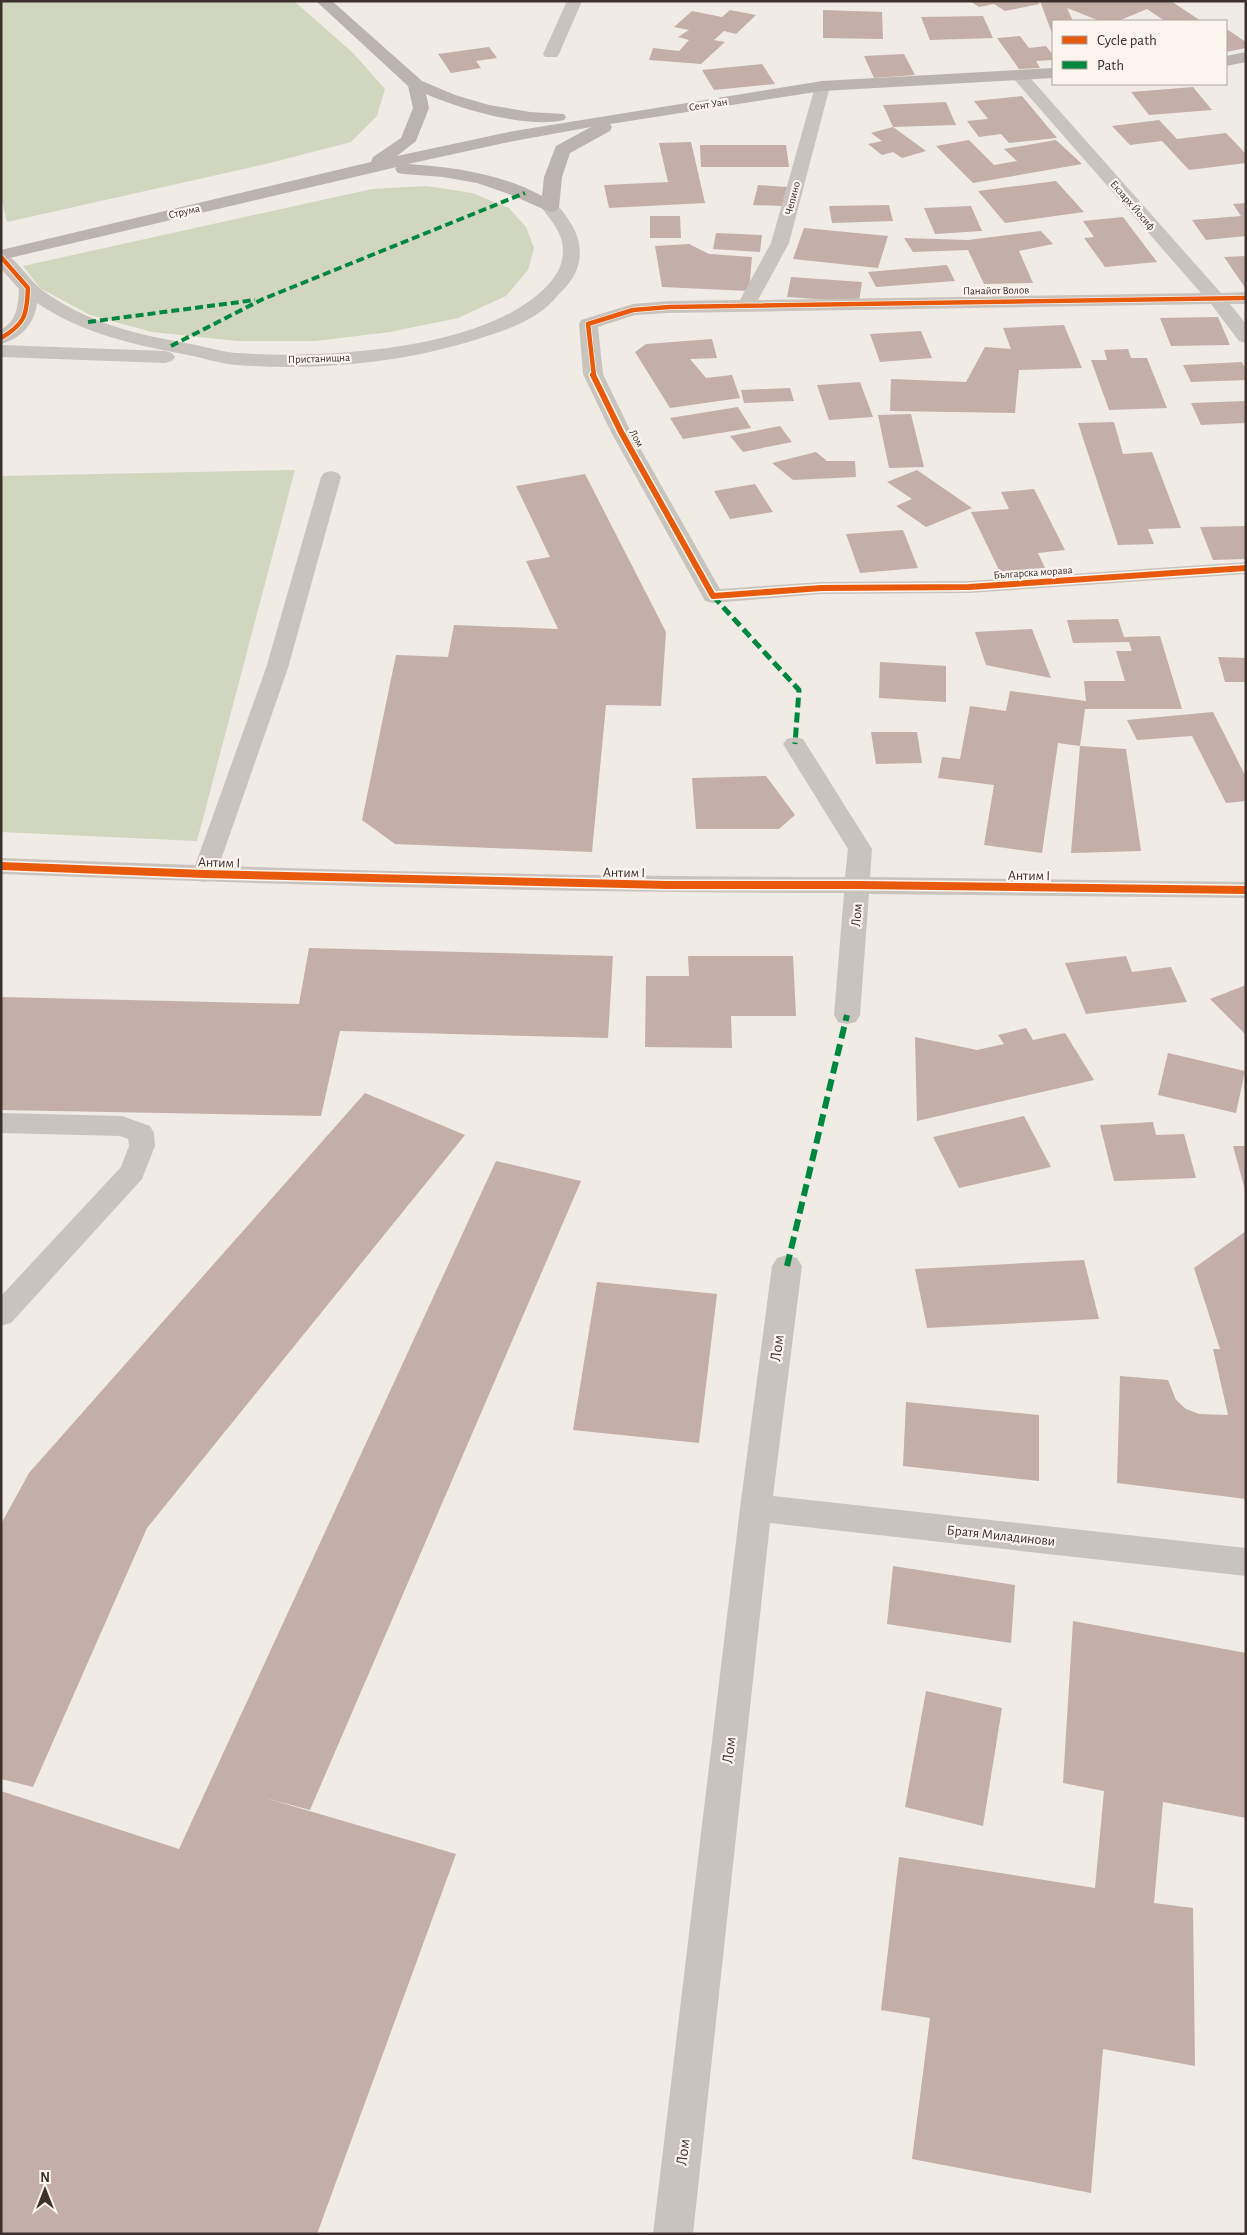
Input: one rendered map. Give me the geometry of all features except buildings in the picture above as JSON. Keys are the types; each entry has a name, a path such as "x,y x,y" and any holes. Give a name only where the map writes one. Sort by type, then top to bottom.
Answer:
{"main road":[{"path":"323,1 416,84 458,101 530,117 622,117"},
{"path":"1227,62 1246,59"},
{"name":"Сент Уан","path":"367,168 514,136 822,86 1052,73"},
{"path":"367,168 391,155 408,141 421,108 416,84"},
{"path":"367,168 427,170 481,178 525,193 550,207 553,177 562,150 622,117"},
{"name":"Струма","path":"1,255 367,168"}],"street":[{"path":"551,54 575,1"},
{"name":"Екзарх Йосиф","path":"1019,75 1217,300 1246,337"},
{"name":"Чепино","path":"747,304 780,243 822,86"},
{"name":"Пристанищна","path":"1,255 28,288 65,313 137,338 236,359 302,360 360,356 428,346 469,337 504,324 539,305 557,288 567,274 573,254 569,234 550,207"},
{"path":"1,338 16,329 27,315 28,288"},
{"name":"Панайот Волов","path":"633,310 747,304 1217,300 1246,298"},
{"name":"Лом","path":"633,310 588,324 593,374 621,432 713,596"},
{"path":"1,351 236,359"},
{"name":"Българска морава","path":"713,596 821,588 969,587 1246,568"},
{"name":"Лом","path":"795,744 860,849 847,1015"},
{"name":"Антим I","path":"1,866 204,874 657,885 858,885 1246,890"},
{"name":"Лом","path":"673,2234 756,1508 787,1266"},
{"name":"Братя Миладинови","path":"756,1508 1246,1562"}],"lane":[{"path":"204,874 277,668 331,477"},
{"path":"1,1124 122,1126 141,1133 142,1146 132,1172 1,1315"}],"green space":[{"path":"1,1 294,1 353,53 385,89 377,116 351,142 270,163 7,222 1,197"},
{"path":"427,186 472,193 509,208 526,227 534,248 528,270 506,296 458,318 390,332 316,341 237,341 152,332 90,315 40,288 23,266 372,189"},
{"path":"295,470 197,841 1,832 1,476"}],"marked path":[{"path":"171,346 263,299 525,193"},
{"path":"88,322 255,300"},
{"path":"713,596 799,690 795,744"},
{"path":"787,1266 847,1015"}],"cycle path":[{"path":"1,257 28,288 24,318 16,328 1,338"},
{"path":"1246,298 669,307 633,310 588,324 593,374 621,432 713,596 821,588 969,587 1246,568"},
{"path":"1,866 204,874 667,885 858,885 1246,890"}]}
